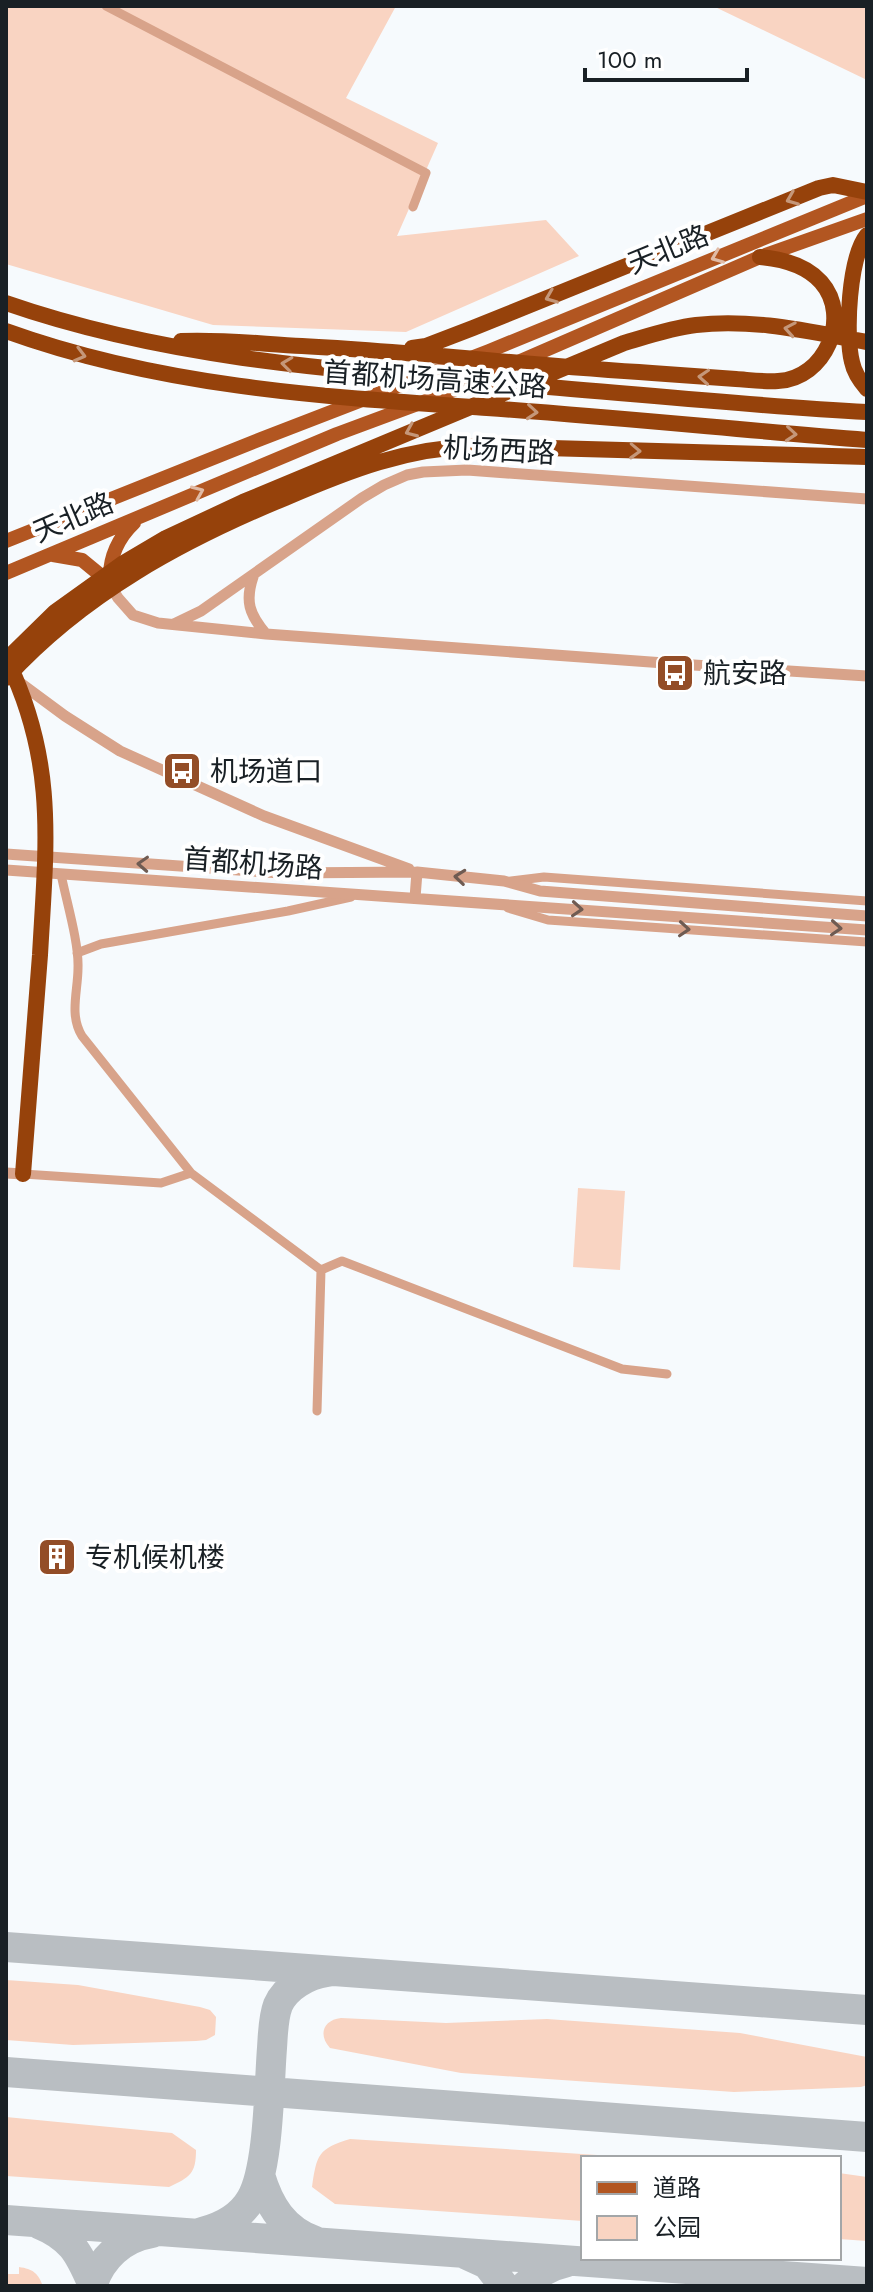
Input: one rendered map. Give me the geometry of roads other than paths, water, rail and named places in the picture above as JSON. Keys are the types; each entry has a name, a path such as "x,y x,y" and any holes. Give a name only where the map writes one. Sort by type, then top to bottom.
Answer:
{"highway":[{"path":"378,350 415,348 447,338 819,188 833,185 867,194"},
{"path":"867,235 858,249 854,265 850,350 854,369 867,389"},
{"path":"145,342 200,340 378,350 617,371 760,381 792,380 817,364 828,347 834,317 831,299 809,271 790,263 760,257"},
{"name":"首都机场高速公路","path":"6,303 145,342 239,358 330,369 867,412"},
{"path":"14,1174 38,979 46,837 45,788 32,721 21,688 6,658 55,612 122,564 166,538 243,502 624,343 681,327 718,323 767,325 867,342"},
{"name":"首都机场高速公路","path":"6,331 116,364 253,389 329,398 488,408 867,440"},
{"path":"6,675 69,617 150,562 260,508 382,460 431,449 477,446 867,457"}],"main road":[{"name":"天北路","path":"6,541 489,351 867,194"},
{"name":"天北路","path":"6,573 337,434 442,395 760,257 867,219"},
{"path":"110,583 109,570 122,536 148,513"},
{"path":"48,555 82,560 110,583"}],"street":[{"path":"106,6 426,173 413,207"},
{"path":"131,19 137,6"},
{"name":"机场西路","path":"173,624 201,611 254,576 362,498 395,480 423,472 467,470 867,499"},
{"path":"254,576 248,594 250,607 256,623 266,634"},
{"path":"110,583 133,615 158,623 266,634 867,676"},
{"name":"首都机场路","path":"6,675 120,751 264,816 417,872"},
{"name":"首都机场路","path":"6,854 281,873 417,872 504,881 540,891 867,916"},
{"name":"首都机场路","path":"6,870 867,930"},
{"path":"415,898 417,872"},
{"path":"61,874 79,965 74,1017 77,1027 191,1173 321,1270"},
{"name":"首都机场路","path":"504,881 544,877 867,901"},
{"path":"77,953 101,944 288,911 363,894"},
{"name":"首都机场路","path":"497,905 548,920 867,942"},
{"path":"14,1174 161,1183 191,1173"},
{"path":"321,1270 342,1261 622,1369 667,1374"},
{"path":"317,1411 321,1270"}],"place":[{"name":"航安路","path":"675,673"},
{"name":"机场道口","path":"182,771"},
{"name":"专机候机楼","path":"57,1557"}]}
